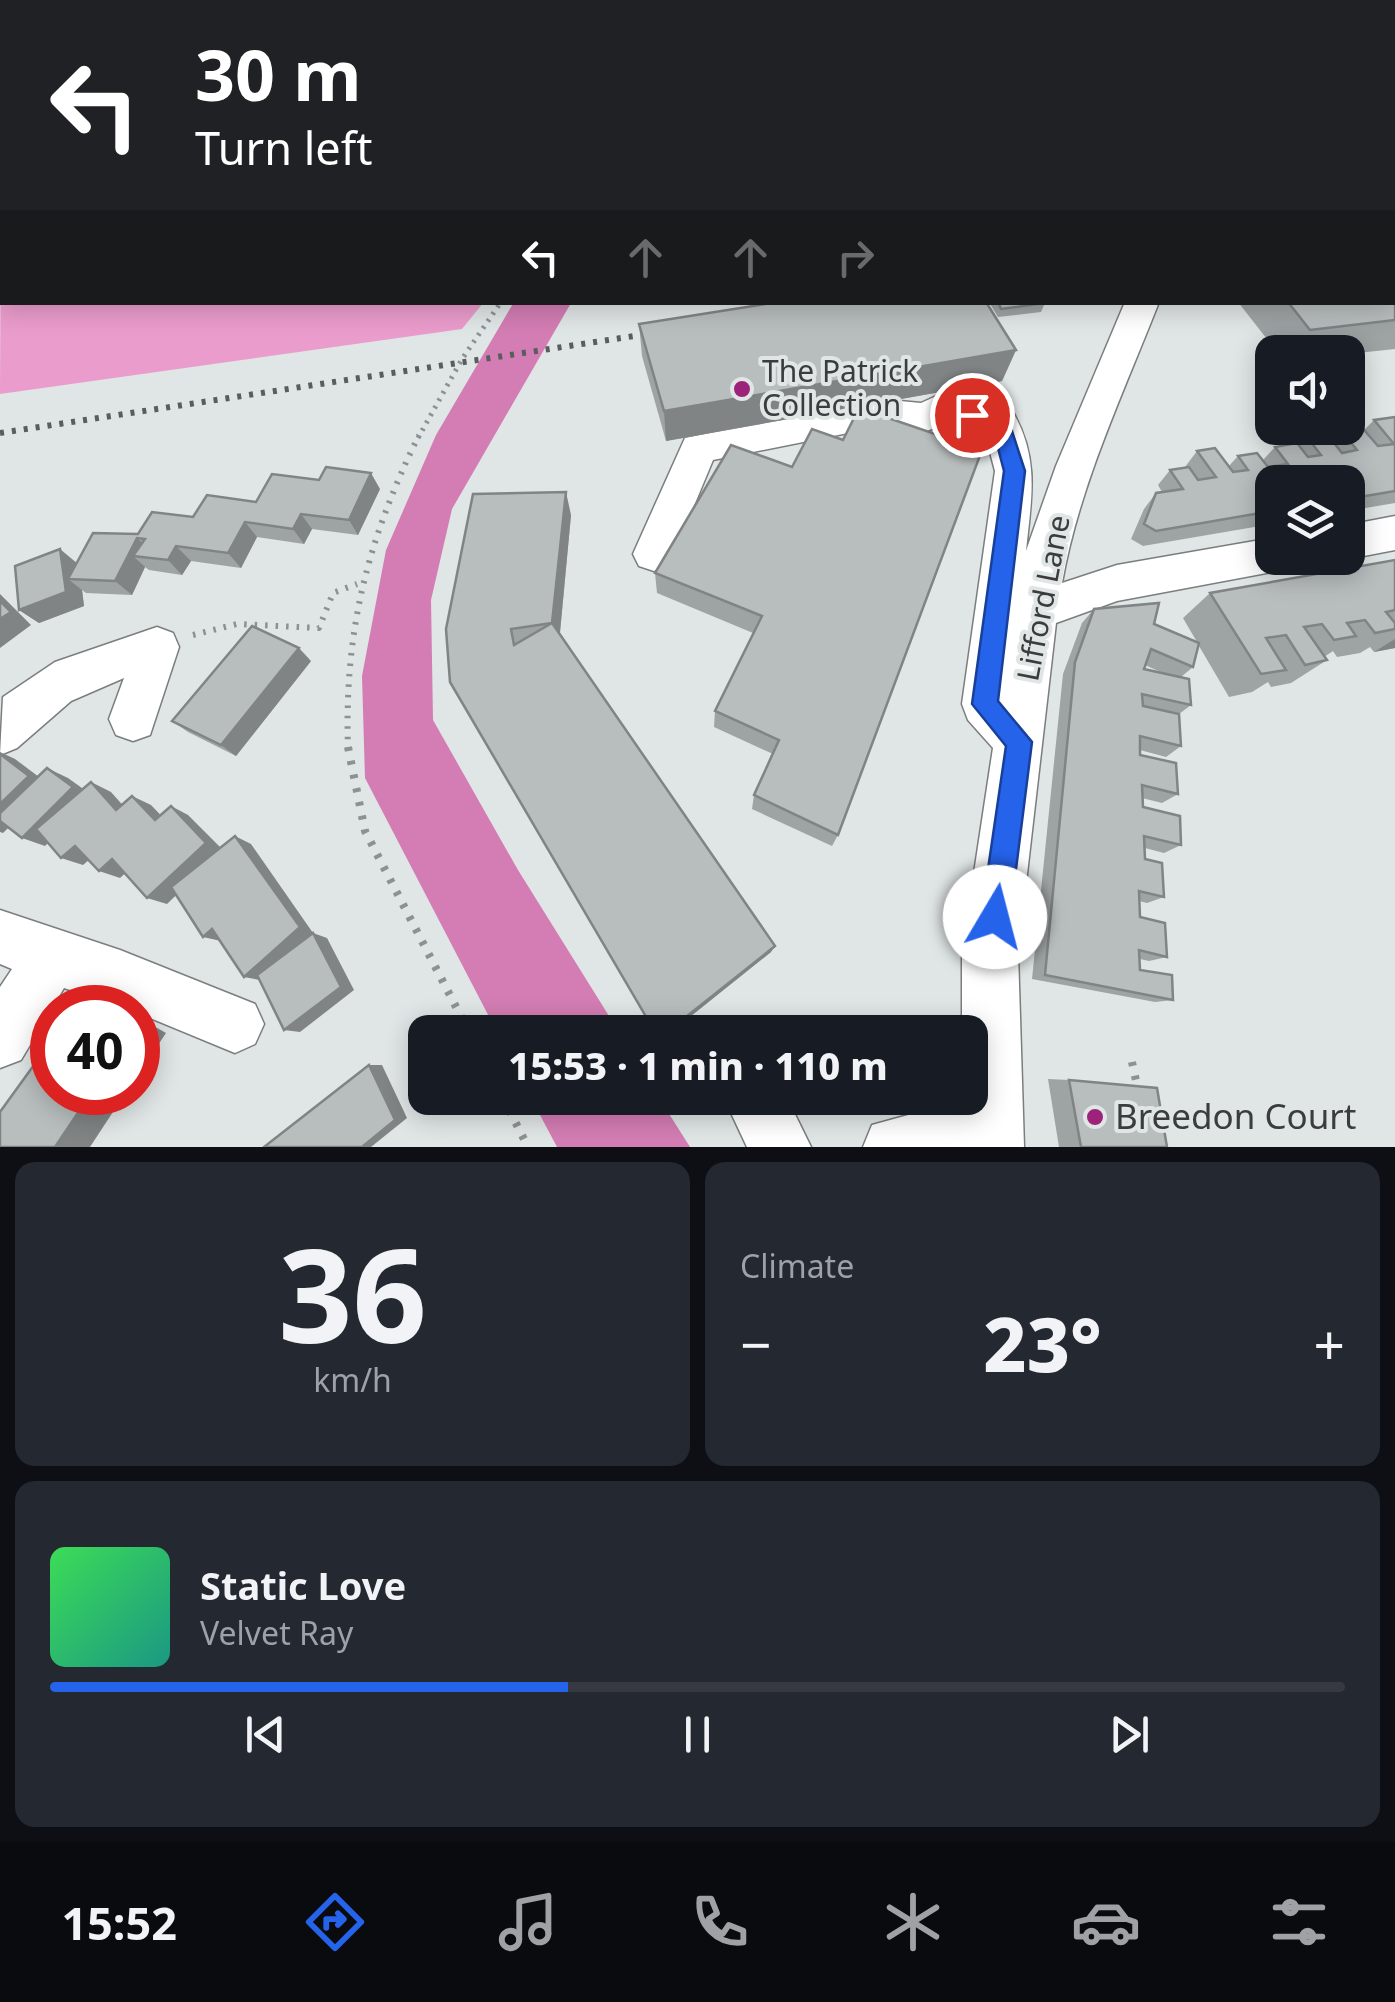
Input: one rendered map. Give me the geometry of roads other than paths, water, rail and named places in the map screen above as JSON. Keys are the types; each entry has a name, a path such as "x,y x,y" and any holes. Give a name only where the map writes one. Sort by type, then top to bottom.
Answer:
{"street":[{"name":"Lifford Lane","path":"992,1134 990,952 1034,611 1047,548 1074,466 1141,305"},
{"path":"654,554 699,448 878,413 927,417 943,406 1001,424 1015,471 985,704 1019,742"},
{"path":"1365,539 1395,533"},
{"path":"1034,611 1117,583 1255,558"},
{"path":"0,732 35,695 77,672 157,647 133,719"},
{"path":"0,937 120,978 235,1024"},
{"path":"0,1039 52,956"},
{"path":"763,1115 780,1147"},
{"path":"894,1147 992,1134"}],"railway":[{"path":"0,433 667,331"}],"place":[{"name":"The Patrick Collection","path":"742,389"},
{"name":"Breedon Court","path":"1095,1117"}]}
